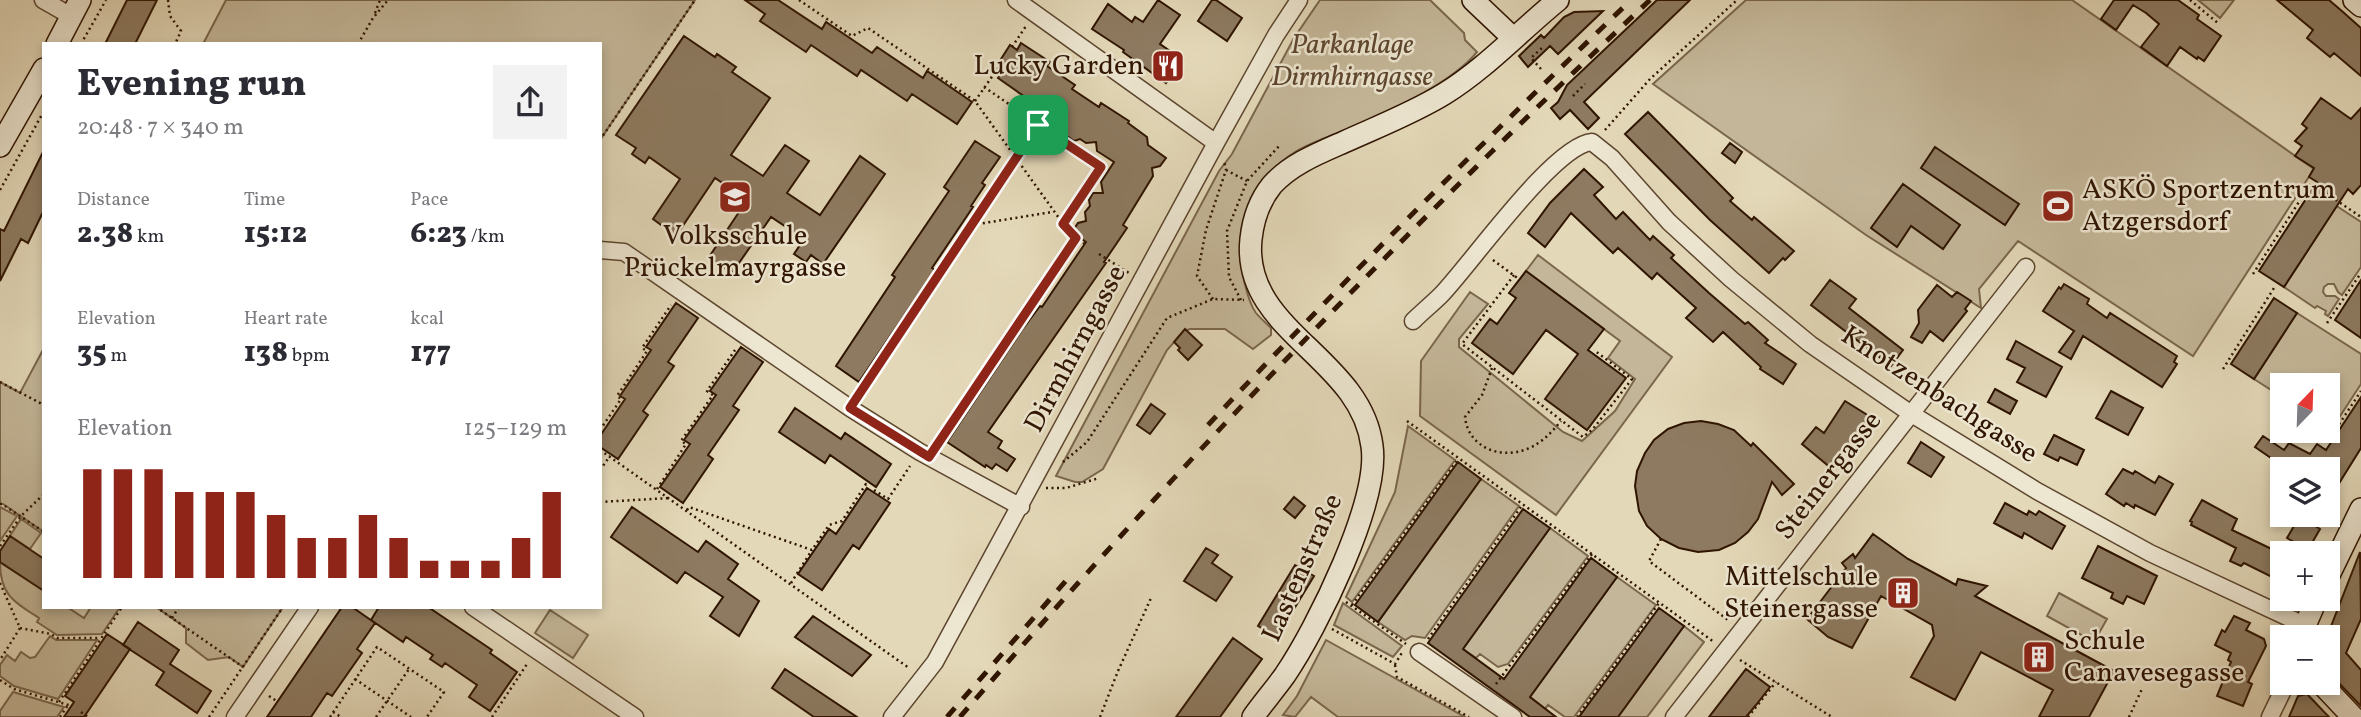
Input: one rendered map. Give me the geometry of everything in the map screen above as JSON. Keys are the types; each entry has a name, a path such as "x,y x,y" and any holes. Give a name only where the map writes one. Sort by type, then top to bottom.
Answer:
{"street":[{"path":"43,0 75,8 58,42"},
{"path":"1016,0 1216,143"},
{"name":"Dirmhirngasse","path":"892,717 935,662 1216,143 1276,35 1299,0"},
{"path":"1473,0 1513,38"},
{"name":"Lastenstraße","path":"1253,717 1286,673 1329,593 1357,530 1371,476 1373,453 1370,433 1359,406 1345,385 1265,300 1252,268 1251,245 1256,214 1271,187 1283,174 1313,156 1442,95 1472,75 1558,0"},
{"path":"2354,0 2361,6"},
{"path":"0,146 42,72"},
{"path":"1413,321 1442,294 1531,188 1575,148 1598,137"},
{"name":"Knotzenbachgasse","path":"1598,137 1612,158 1669,222 1731,279 1810,344 1910,413 2037,491 2138,547 2290,625"},
{"path":"602,250 624,252 850,408 924,455 1021,507"},
{"name":"Steinergasse","path":"1674,717 1732,654 1742,630 2026,267"},
{"path":"2340,552 2361,509"},
{"path":"235,717 309,609"},
{"path":"476,609 635,717"},
{"path":"1413,648 1513,717"},
{"path":"2270,717 2281,695"},
{"path":"2332,695 2353,717"}],"path":[{"path":"82,42 106,0"},
{"path":"168,0 170,16 181,31 176,42"},
{"path":"359,42 380,0"},
{"path":"373,18 388,0"},
{"path":"602,137 695,0"},
{"path":"799,0 852,36 868,28 975,102 1063,224 1086,245"},
{"path":"1598,137 1650,79 1737,0"},
{"path":"2190,0 2220,24"},
{"path":"1012,47 1034,14"},
{"path":"1541,69 1531,58 1543,47"},
{"path":"975,102 1003,61"},
{"path":"1573,96 1586,84"},
{"path":"984,87 1101,167 1063,224"},
{"path":"0,190 42,115"},
{"path":"850,408 1038,125"},
{"path":"1213,299 1197,276 1206,230 1226,170 1224,161"},
{"path":"1226,170 1247,181"},
{"path":"2253,274 2311,183 2361,218"},
{"path":"972,225 1053,211"},
{"path":"874,490 888,499 924,455 1076,238"},
{"path":"1099,254 1122,270 1143,279"},
{"path":"1494,261 1520,280"},
{"path":"2328,323 2361,274"},
{"path":"1514,275 1462,344 1583,437 1593,429 1632,379 1594,350"},
{"path":"2223,369 2274,288"},
{"path":"602,427 621,399 617,396 647,351 642,348 681,291"},
{"path":"1099,478 1084,484 1051,490 1037,477 1059,466 1087,442 1167,318 1213,299 1265,300"},
{"path":"657,489 686,444 681,441 713,395 707,391 745,335"},
{"path":"1492,368 1482,395 1465,417 1466,430 1484,448 1493,453 1525,450 1545,439 1560,421"},
{"path":"0,382 42,404"},
{"path":"2340,423 2361,391"},
{"path":"1407,421 1732,654 1832,717"},
{"path":"602,451 923,678"},
{"path":"602,467 610,456"},
{"path":"1352,605 1458,459"},
{"path":"790,583 829,525 842,521 866,484 868,486"},
{"path":"0,546 21,516 42,496"},
{"path":"602,502 671,498"},
{"path":"0,504 42,531"},
{"path":"1395,664 1413,648 1523,505"},
{"path":"687,510 690,507 812,551"},
{"path":"1661,539 1649,561 1742,630"},
{"path":"1486,697 1592,554"},
{"path":"0,583 20,628"},
{"path":"1329,593 1352,605 1413,648"},
{"path":"1100,717 1151,598"},
{"path":"1577,717 1659,603"},
{"path":"59,702 121,609"},
{"path":"159,609 243,667"},
{"path":"172,618 178,609"},
{"path":"209,717 282,609"},
{"path":"1316,620 1395,664"},
{"path":"20,628 51,634 57,638 101,638"},
{"path":"0,660 20,628"},
{"path":"330,717 377,647 444,692 427,717"},
{"path":"492,717 536,650"},
{"path":"1395,664 1397,677 1469,717"},
{"path":"376,717 409,669"},
{"path":"355,679 411,717"},
{"path":"0,680 14,689 70,706 60,717"},
{"path":"1748,717 1776,682"},
{"path":"2129,717 2142,688"},
{"path":"80,712 88,717"},
{"path":"334,712 341,717"}],"green space":[{"path":"226,0 695,0 602,137 602,42 204,42"},
{"name":"Parkanlage Dirmhirngasse","path":"1320,0 1430,0 1464,33 1465,40 1477,52 1452,75 1420,95 1386,113 1302,148 1272,171 1248,208 1240,251 1250,300 1256,313 1271,328 1271,335 1253,349 1225,329 1184,331 1167,350 1103,469 1082,482 1056,476 1219,171 1232,154 1294,38"},
{"name":"ASKÖ Sportzentrum Atzgersdorf","path":"1746,0 2072,0 2314,169 2193,356 2018,241 1979,289 1981,308 1866,235 1653,84"},
{"path":"2198,0 2234,0 2220,18"},
{"path":"2312,190 2361,222 2361,267 2342,295 2334,284 2324,287 2326,296 2339,299 2328,316 2326,311 2317,306 2315,308 2284,287 2335,208 2310,192"},
{"path":"1538,255 1672,357 1556,515 1420,416 1421,361 1470,292 1488,304 1459,339 1459,347 1563,432 1582,441 1615,411 1635,379 1608,358 1620,341 1526,271"},
{"path":"2297,313 2361,354 2361,384 2340,416 2340,373 2270,373 2270,389 2254,379"},
{"path":"42,352 42,531 0,504 0,382 20,393"},
{"path":"1408,426 1455,460 1352,602 1346,597 1395,492"},
{"path":"1481,479 1519,506 1425,638 1412,636 1405,640 1378,622"},
{"path":"0,507 17,516 0,541"},
{"path":"21,519 41,533 30,549 10,536"},
{"path":"1550,528 1588,556 1508,664 1498,667 1480,654 1476,658 1463,649"},
{"path":"0,562 42,590 42,609 70,609 84,618 90,609 119,609 102,634 57,635 37,622 39,618 10,596 1,573"},
{"path":"1617,577 1656,605 1574,717 1565,717 1548,705 1545,709 1530,697"},
{"path":"2059,593 2107,619 2094,642 2047,616"},
{"path":"1343,603 1402,646 1393,657 1334,625"},
{"path":"159,609 282,609 243,667 229,657 208,660 186,643 186,628"},
{"path":"550,610 588,635 573,658 535,633"},
{"path":"1684,626 1704,642 1647,717 1618,717"},
{"path":"50,636 56,640 97,640 58,699 14,686 0,676 0,665 7,655 15,661 21,652 30,658 35,657"},
{"path":"1326,640 1465,717 1338,717 1311,697 1295,717 1283,715 1297,696"},
{"path":"13,692 64,707 57,717 0,717 0,711"}],"building":[{"path":"127,0 157,0 136,42 106,42"},
{"path":"745,0 778,0 822,29 826,22 872,53 877,47 923,78 927,71 972,102 957,124 912,94 907,101 861,70 857,76 811,45 806,52 760,21 765,14"},
{"path":"1158,0 1180,15 1160,44 1183,60 1166,83 1092,29 1108,4 1132,22 1135,17 1143,22"},
{"path":"1212,0 1242,18 1227,41 1198,21"},
{"path":"1657,0 1690,0 1584,102 1599,118 1588,129 1570,110 1560,119 1551,108 1558,102 1567,85"},
{"path":"2114,0 2178,0 2199,15 2197,19 2221,36 2204,61 2180,47 2167,66 2141,47 2159,24 2146,13 2133,5 2116,30 2101,19"},
{"path":"2277,0 2329,0 2361,28 2361,76 2334,53 2330,57 2307,38 2313,30"},
{"path":"1603,11 1558,54 1550,46 1528,67 1519,56 1541,35 1544,38 1564,17 1574,12"},
{"path":"684,36 715,57 717,54 736,67 732,72 770,98 731,155 763,176 785,145 809,161 787,193 820,215 860,156 885,174 823,264 811,255 806,262 794,254 804,239 771,217 732,273 709,257 747,200 715,178 676,236 653,219 680,179 649,157 645,163 632,154 636,148 616,135"},
{"path":"1021,43 1050,62 1047,66 1075,85 1072,89 1099,107 1101,103 1129,121 1128,123 1147,137 1148,145 1166,158 1160,166 1152,168 1153,176 1123,225 1127,228 1104,262 1106,263 988,432 1002,441 998,448 1015,459 1007,471 996,464 992,469 986,465 985,467 947,442 1022,330 1040,306 1042,307 1086,242 1072,232 1078,223 1086,221 1085,212 1090,206 1089,200 1093,193 1103,193 1101,182 1114,162 1097,151 1096,142 1086,143 1080,139 1074,141 1067,136 1065,126 1056,129 1050,125 1048,117 998,78 1007,64 1001,59 1010,45 1017,50"},
{"path":"2321,98 2351,119 2361,108 2361,185 2353,194 2348,189 2284,287 2259,271 2317,182 2309,177 2314,168 2295,156 2302,146 2295,141 2307,128 2302,124"},
{"path":"1648,112 1733,198 1730,201 1752,220 1754,217 1794,251 1785,260 1783,258 1769,273 1710,220 1625,134"},
{"path":"975,141 1000,157 982,183 985,185 971,206 973,207 932,268 935,270 859,382 836,366 895,277 892,275 949,191 944,187"},
{"path":"1730,143 1742,152 1735,163 1722,153"},
{"path":"1935,147 2019,204 2005,225 1921,168"},
{"path":"42,154 42,214 28,243 21,239 0,281 0,229 4,231"},
{"path":"1584,169 1603,187 1594,195 1616,219 1623,212 1650,240 1653,236 1674,255 1671,258 1709,293 1745,324 1748,322 1768,340 1765,343 1796,364 1783,384 1760,369 1761,367 1723,332 1713,342 1686,318 1696,308 1657,273 1652,279 1618,248 1613,253 1571,213 1545,247 1528,233 1550,203"},
{"path":"1903,184 1960,225 1943,249 1911,226 1897,247 1871,228"},
{"path":"1526,271 1604,329 1588,350 1626,378 1587,430 1545,399 1578,354 1546,330 1513,374 1472,343 1490,319 1497,324 1516,298 1509,293"},
{"path":"1830,280 1856,299 1849,308 1903,350 1891,366 1811,305"},
{"path":"2361,280 2361,338 2335,320"},
{"path":"2064,284 2089,299 2087,304 2107,318 2110,313 2177,356 2174,362 2177,364 2162,387 2083,336 2071,359 2059,352 2074,331 2043,311 2059,287 2061,289"},
{"path":"1937,285 1952,297 1957,292 1971,301 1965,309 1967,311 1943,341 1930,331 1922,343 1911,337 1919,323 1918,310"},
{"path":"2274,298 2297,313 2254,379 2231,364"},
{"path":"676,303 698,318 668,362 674,366 643,411 648,415 618,459 602,448 602,433 625,399 620,396 651,350 646,347"},
{"path":"1185,329 1202,345 1188,360 1174,342"},
{"path":"2016,341 2062,367 2046,397 2017,382 2025,368 2007,359"},
{"path":"741,347 763,362 733,406 739,410 708,455 713,459 683,503 660,487 690,444 684,440 716,395 710,391"},
{"path":"1995,389 2017,401 2010,414 1988,402"},
{"path":"2111,391 2143,408 2128,435 2096,418"},
{"path":"2361,397 2361,448 2340,482 2340,457 2270,457 2255,447 2263,436 2284,450 2289,443 2310,454 2317,444 2326,450 2331,443 2340,443 2340,429"},
{"path":"1845,401 1869,416 1831,468 1802,444 1816,427 1824,433"},
{"path":"1151,404 1165,414 1150,434 1137,425"},
{"path":"795,408 841,439 845,433 891,464 876,487 830,455 825,463 779,432"},
{"path":"1701,421 1734,430 1751,446 1753,443 1794,484 1782,495 1772,482 1758,519 1748,532 1735,543 1719,550 1698,552 1679,548 1661,539 1647,526 1639,511 1635,486 1637,471 1654,440 1668,429"},
{"path":"2054,435 2084,450 2077,465 2060,457 2058,461 2044,454"},
{"path":"1921,442 1944,457 1931,477 1908,463"},
{"path":"1458,462 1481,479 1378,622 1355,605"},
{"path":"2123,469 2133,474 2135,471 2155,483 2159,476 2173,484 2155,515 2135,505 2134,508 2126,503 2124,506 2106,494"},
{"path":"867,488 890,503 859,549 853,545 822,590 798,574 829,529 836,534"},
{"path":"1294,497 1305,506 1295,518 1284,509"},
{"path":"2202,500 2237,519 2232,530 2270,548 2270,576 2244,563 2241,566 2230,561 2236,548 2191,525 2190,521"},
{"path":"2005,503 2027,515 2029,511 2036,515 2039,511 2065,526 2052,549 2024,533 2022,538 1994,523"},
{"path":"632,507 698,552 706,541 738,564 728,579 759,601 739,636 710,616 723,597 685,572 677,583 611,537"},
{"path":"1523,509 1550,528 1463,649 1504,679 1591,558 1617,577 1530,697 1556,717 1530,717 1428,643"},
{"path":"2293,527 2320,529 2313,541 2292,541 2287,538"},
{"path":"1873,534 1908,559 1956,585 1958,579 1987,586 1975,596 2114,671 2089,717 2039,717 2053,690 1981,652 1955,700 1911,677 1934,636 1932,625 1881,596 1852,648 1828,637 1807,619 1846,568 1842,563 1853,554 1855,558"},
{"path":"10,536 42,558 42,590 0,562 0,551"},
{"path":"2098,546 2157,576 2144,604 2127,596 2123,604 2111,598 2113,593 2082,578"},
{"path":"1206,548 1218,555 1212,563 1232,577 1216,601 1184,581"},
{"path":"2360,552 2361,619 2346,653 2361,670 2361,706 2340,684 2340,625 2332,625 2337,611 2340,611 2340,603"},
{"path":"1295,565 1314,576 1277,637 1258,626"},
{"path":"1659,608 1684,626 1618,717 1579,717"},
{"path":"341,609 355,609 375,623 357,649 362,653 332,696 327,693 311,717 267,717"},
{"path":"378,609 431,609 492,650 490,653 517,672 490,711 469,697 477,685 445,663 442,667 430,659 433,655 406,637 403,642 371,620"},
{"path":"813,616 871,655 852,676 795,637"},
{"path":"2234,616 2250,623 2246,630 2264,639 2266,646 2248,682 2252,684 2243,706 2217,696 2231,662 2228,660 2231,653 2215,645 2222,630 2225,632"},
{"path":"138,622 179,650 170,664 211,691 197,713 156,685 164,672 123,645"},
{"path":"107,634 130,649 84,717 64,717 74,702 65,696"},
{"path":"1233,638 1262,659 1220,717 1176,717"},
{"path":"785,669 857,717 814,717 772,688"},
{"path":"1746,669 1770,687 1746,717 1709,717"},
{"path":"2308,695 2329,717 2289,717 2298,696"}],"railway":[{"path":"1208,425 1417,210 1631,0"},
{"path":"960,717 1125,531 1296,350 1383,260 1650,0"},
{"path":"947,717 1071,575"}],"place":[{"name":"Lucky Garden","path":"1168,66"},
{"name":"Volksschule Prückelmayrgasse","path":"735,197"},
{"name":"ASKÖ Sportzentrum Atzgersdorf","path":"2058,206"},
{"name":"Mittelschule Steinergasse","path":"1903,593"},
{"name":"Schule Canavesegasse","path":"2039,657"}],"route":[{"path":"1038,125 1101,167 1063,224 1076,238 929,457 850,408 1038,125"}]}
